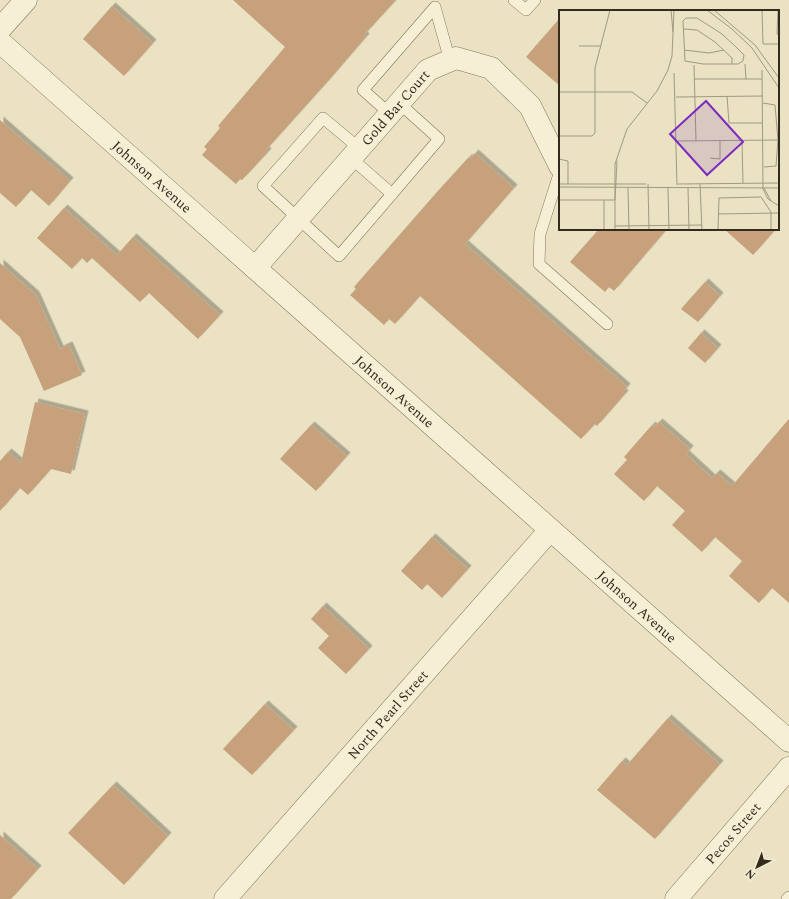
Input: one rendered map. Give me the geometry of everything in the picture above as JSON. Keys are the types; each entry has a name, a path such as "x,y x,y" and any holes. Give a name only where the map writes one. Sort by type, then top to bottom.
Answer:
{"street":[{"path":"0,30 26,0"},
{"name":"Johnson Avenue","path":"0,42 789,741"},
{"name":"Gold Bar Court","path":"255,268 428,70 456,58 491,68 530,106 559,164"},
{"name":"North Pearl Street","path":"225,899 550,530"},
{"name":"Pecos Street","path":"676,899 789,768"}],"lane":[{"path":"514,0 526,10 536,0"},
{"path":"392,194 324,118 263,186 339,256 392,194 439,139 394,108 364,90 435,7 450,61"},
{"path":"559,174 540,234 539,264 607,324"}],"building":[{"path":"233,0 396,0 364,35 366,37 329,80 266,150 268,152 242,180 240,179 236,184 202,155 207,149 204,147 220,128 218,126 285,47"},
{"path":"112,6 153,43 124,76 83,39"},
{"path":"559,19 559,85 526,57"},
{"path":"0,120 70,181 49,206 31,190 16,207 0,193"},
{"path":"475,153 514,188 465,244 627,387 623,392 625,394 597,426 595,424 581,439 420,296 395,324 389,319 384,325 350,295 356,289 354,287 437,192 469,157 470,159"},
{"path":"64,208 117,255 133,237 220,315 198,339 149,293 140,302 92,258 87,263 82,258 72,269 37,238"},
{"path":"598,230 666,230 614,291 609,287 605,292 570,262"},
{"path":"725,230 775,230 753,255"},
{"path":"0,263 36,295 60,349 69,345 82,375 44,391 20,337 0,319"},
{"path":"705,282 720,296 698,322 681,309"},
{"path":"701,333 718,348 705,363 688,348"},
{"path":"35,402 85,414 71,474 51,469 28,495 20,488 0,511 0,461 8,452 21,463"},
{"path":"789,419 789,603 772,588 759,603 729,576 742,561 715,537 702,552 672,525 685,511 657,486 644,501 614,474 627,460 624,457 652,425 654,427 659,422 690,449 686,454 712,478 717,473 732,486"},
{"path":"311,425 347,456 316,491 280,459"},
{"path":"432,537 468,569 442,598 427,584 422,590 401,571"},
{"path":"323,606 369,649 346,674 318,648 329,636 311,619"},
{"path":"265,704 294,730 252,775 223,749"},
{"path":"668,718 720,764 655,839 597,790 622,761 627,765"},
{"path":"113,785 168,836 124,885 68,833"},
{"path":"0,835 38,869 11,899 0,899"}]}
